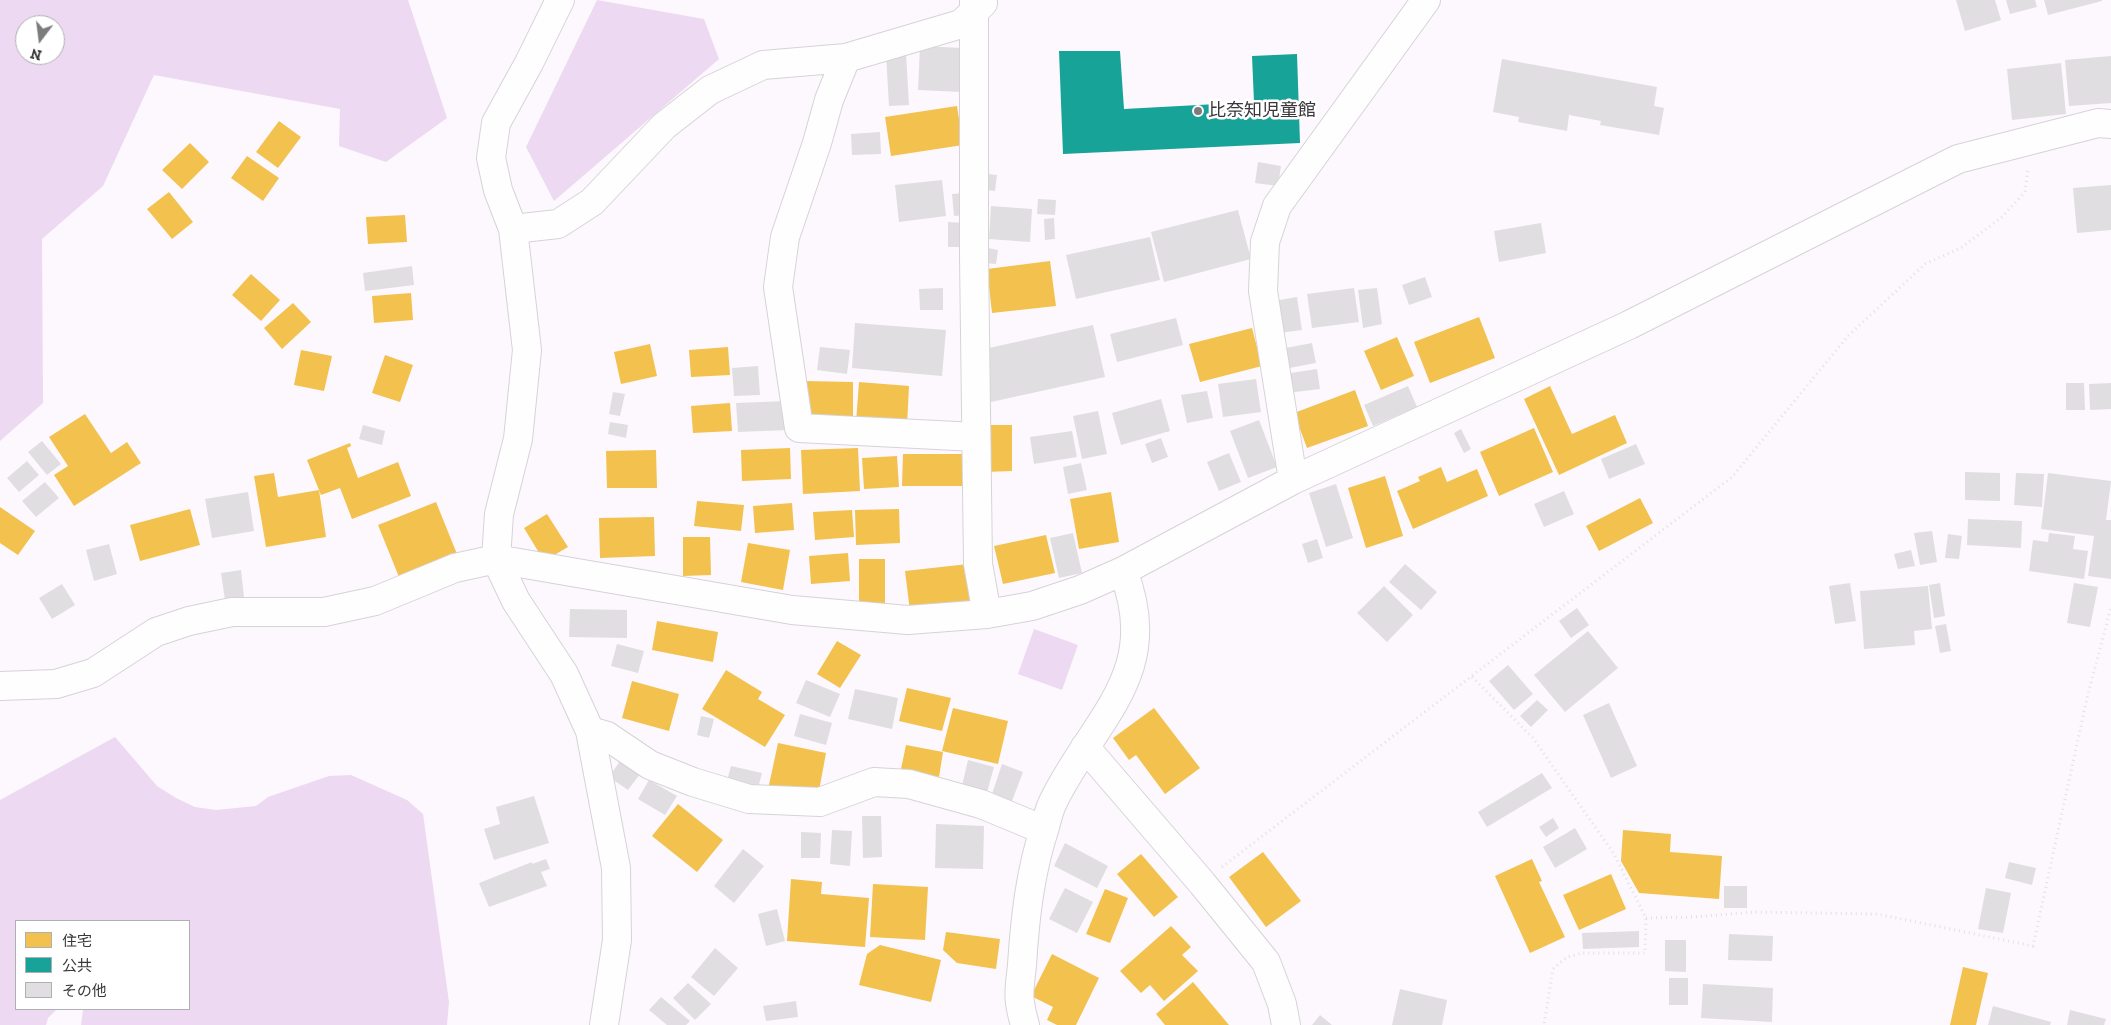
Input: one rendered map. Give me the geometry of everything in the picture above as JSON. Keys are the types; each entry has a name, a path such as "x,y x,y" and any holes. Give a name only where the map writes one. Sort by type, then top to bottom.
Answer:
{"street":[{"path":"560,0 529,63 496,123 490,158 498,190 513,229 527,350 518,439 499,514 496,559 516,601 564,674 590,731 616,868 617,940 604,1025"},
{"path":"1292,480 1263,291 1265,242 1277,206 1426,0"},
{"path":"513,229 558,224 592,202 664,126 710,90 763,65 846,58 961,24 978,4"},
{"path":"978,4 976,437 978,564 987,614"},
{"path":"846,58 828,100 817,143 785,237 778,287 799,428 976,437"},
{"path":"0,686 56,684 93,673 156,632 188,621 232,612 324,612 375,601 455,568 496,559 792,610 908,620 987,614 1032,606 1080,590 1123,571 1292,480 1629,325 1958,159 2098,123 2111,124"},
{"path":"1025,1025 1020,1001 1024,940 1030,886 1044,830 1053,803 1085,747 1110,712 1128,675 1136,634 1132,593 1123,571"},
{"path":"590,731 607,736 650,765 693,782 749,799 820,802 874,782 909,784 981,804 1044,830"},
{"path":"1085,747 1202,883 1266,962 1282,1004 1286,1025"}],"path":[{"path":"1202,883 1732,477 1848,336 1925,264 1960,248 2002,217 2025,192 2032,140"},
{"path":"1646,918 1694,917 1753,912 1877,914 2033,946 2086,698 2111,607"},
{"path":"1472,677 1533,738 1614,854 1646,918 1645,953 1583,953 1567,957 1553,969 1544,1025"}],"shaded area":[{"path":"0,0 408,0 447,118 386,162 339,146 340,109 154,75 103,186 42,239 43,403 0,441"},
{"path":"597,0 704,19 719,59 554,201 526,147"},
{"path":"1034,629 1078,645 1062,690 1018,674"},
{"path":"115,737 157,786 195,807 216,810 256,806 268,797 329,776 351,775 407,800 423,814 449,1002 447,1025 81,1025 83,1010 190,1010 190,920 15,920 15,1010 56,1010 48,1018 46,1025 0,1025 0,800"}],"building: 住宅":[{"path":"957,106 963,145 891,156 885,117"},
{"path":"279,121 301,137 278,168 256,152"},
{"path":"190,143 209,162 182,189 162,170"},
{"path":"247,156 279,178 263,201 231,178"},
{"path":"169,192 193,222 172,239 147,209"},
{"path":"405,215 407,242 368,244 366,217"},
{"path":"1050,261 1056,306 992,313 987,269"},
{"path":"251,274 280,300 261,321 232,295"},
{"path":"411,293 413,320 374,323 372,296"},
{"path":"293,303 311,322 282,349 264,328"},
{"path":"1479,317 1495,358 1430,383 1414,342"},
{"path":"1252,328 1262,366 1200,382 1189,344"},
{"path":"1397,337 1414,376 1381,390 1364,351"},
{"path":"650,344 657,376 621,384 614,352"},
{"path":"728,347 730,375 691,377 689,350"},
{"path":"301,350 332,356 324,391 294,385"},
{"path":"385,355 413,365 400,402 372,393"},
{"path":"805,381 853,382 853,422 804,421"},
{"path":"859,382 909,386 907,426 856,422"},
{"path":"1550,386 1572,434 1615,415 1627,443 1559,475 1524,399"},
{"path":"1355,390 1368,426 1307,448 1294,413"},
{"path":"730,403 732,431 693,433 691,406"},
{"path":"85,414 111,453 127,442 141,463 74,506 54,475 68,466 49,437"},
{"path":"984,425 1012,425 1012,471 985,472"},
{"path":"1534,428 1553,472 1499,496 1480,452"},
{"path":"350,443 351,446 347,448 358,478 398,462 411,496 352,519 340,488 321,495 307,460"},
{"path":"790,448 791,479 742,481 741,450"},
{"path":"858,448 860,491 803,494 801,450"},
{"path":"656,450 657,488 607,488 606,451"},
{"path":"903,454 969,454 969,486 902,486"},
{"path":"897,456 899,487 864,489 862,458"},
{"path":"1441,467 1447,482 1477,469 1488,496 1413,529 1397,491 1420,481 1418,477"},
{"path":"274,473 278,497 319,490 326,537 266,547 254,476"},
{"path":"1385,476 1403,536 1366,548 1348,488"},
{"path":"1111,492 1119,542 1079,549 1070,499"},
{"path":"1640,498 1653,523 1599,551 1586,526"},
{"path":"697,501 744,505 741,531 694,526"},
{"path":"436,502 457,554 399,577 378,525"},
{"path":"792,503 794,530 755,533 753,506"},
{"path":"0,507 35,531 18,555 0,543"},
{"path":"190,509 200,545 140,561 130,525"},
{"path":"899,509 900,543 856,545 855,510"},
{"path":"852,510 854,537 815,540 813,512"},
{"path":"547,514 568,547 544,561 524,528"},
{"path":"654,517 655,556 600,558 599,518"},
{"path":"1046,535 1055,573 1003,584 994,546"},
{"path":"683,537 710,537 711,575 683,576"},
{"path":"748,543 790,550 783,590 741,582"},
{"path":"848,553 850,581 811,584 809,556"},
{"path":"859,559 885,559 885,603 859,603"},
{"path":"968,564 973,603 910,611 905,571"},
{"path":"657,621 718,632 713,662 652,650"},
{"path":"837,641 861,655 840,688 817,674"},
{"path":"726,670 762,692 758,699 785,715 765,747 702,709"},
{"path":"632,681 679,694 669,731 622,718"},
{"path":"907,688 951,698 942,731 899,721"},
{"path":"953,708 1008,721 998,764 942,751"},
{"path":"1154,708 1200,768 1165,794 1136,755 1129,760 1113,738"},
{"path":"778,743 826,753 818,796 769,785"},
{"path":"906,745 943,752 939,777 901,769"},
{"path":"678,804 723,840 697,872 652,836"},
{"path":"1623,830 1671,834 1670,852 1722,856 1719,899 1639,893 1621,861"},
{"path":"1263,852 1301,901 1266,927 1229,877"},
{"path":"1141,854 1178,897 1154,917 1117,874"},
{"path":"1532,859 1542,881 1539,882 1565,937 1530,953 1495,876"},
{"path":"1611,874 1626,909 1579,930 1563,895"},
{"path":"791,879 822,882 821,894 869,898 865,947 787,941"},
{"path":"873,884 928,887 925,940 870,937"},
{"path":"1105,889 1128,898 1110,943 1086,934"},
{"path":"1171,926 1191,947 1182,955 1198,971 1164,1001 1150,985 1141,993 1120,971"},
{"path":"946,932 1000,939 996,969 957,963 943,950"},
{"path":"880,945 941,960 931,1002 859,985 867,954"},
{"path":"1052,954 1099,978 1076,1025 1057,1025 1047,1020 1053,1007 1031,996"},
{"path":"1963,967 1988,973 1976,1025 1950,1025"},
{"path":"1193,982 1229,1025 1165,1025 1156,1014"}],"building: 公共":[{"path":"1059,51 1120,51 1124,109 1254,102 1252,56 1297,54 1300,143 1063,154"}],"building: その他":[{"path":"1956,0 1995,0 2001,20 1965,31"},
{"path":"2006,0 2035,0 2037,7 2010,14"},
{"path":"2044,0 2102,0 2102,1 2048,15"},
{"path":"920,46 963,48 961,92 918,90"},
{"path":"906,53 909,105 889,106 886,54"},
{"path":"2111,56 2111,103 2069,106 2065,60"},
{"path":"1502,59 1657,87 1654,106 1664,108 1659,135 1600,125 1601,121 1569,115 1567,131 1518,122 1519,117 1493,112"},
{"path":"2061,63 2066,114 2012,120 2007,69"},
{"path":"880,132 881,154 852,155 851,134"},
{"path":"1258,162 1281,166 1278,186 1255,183"},
{"path":"988,174 997,175 995,191 987,190"},
{"path":"942,180 946,216 899,222 895,185"},
{"path":"2111,185 2111,230 2077,233 2073,188"},
{"path":"964,193 966,215 954,216 952,194"},
{"path":"1038,199 1056,200 1055,215 1037,214"},
{"path":"991,206 1032,209 1030,242 989,239"},
{"path":"1238,210 1251,259 1164,282 1151,232"},
{"path":"1054,218 1055,239 1045,240 1044,219"},
{"path":"948,222 965,223 964,247 948,247"},
{"path":"1541,223 1546,253 1499,262 1494,231"},
{"path":"1150,237 1160,280 1076,299 1066,255"},
{"path":"988,248 998,250 996,264 986,263"},
{"path":"412,266 414,285 365,291 363,273"},
{"path":"1425,277 1432,297 1409,305 1402,285"},
{"path":"943,288 943,310 920,310 919,289"},
{"path":"1354,288 1359,322 1312,328 1307,294"},
{"path":"1377,288 1382,324 1363,328 1358,290"},
{"path":"1297,297 1302,330 1279,333 1274,301"},
{"path":"1176,318 1183,345 1117,362 1110,334"},
{"path":"855,323 946,330 942,376 852,368"},
{"path":"1093,325 1105,377 991,402 980,350"},
{"path":"1312,343 1316,363 1284,369 1280,349"},
{"path":"820,347 850,350 847,374 817,370"},
{"path":"758,366 760,395 734,396 732,368"},
{"path":"1317,369 1320,389 1287,393 1284,374"},
{"path":"1256,379 1261,412 1223,417 1218,384"},
{"path":"2066,383 2084,383 2085,410 2066,410"},
{"path":"2111,383 2111,409 2090,410 2089,384"},
{"path":"1408,386 1417,407 1373,426 1364,405"},
{"path":"1207,391 1213,418 1187,423 1181,395"},
{"path":"613,392 625,394 620,416 609,414"},
{"path":"1161,399 1170,431 1121,445 1112,413"},
{"path":"787,401 788,430 738,432 736,403"},
{"path":"1098,411 1107,454 1082,459 1073,416"},
{"path":"1259,420 1277,467 1248,478 1230,431"},
{"path":"610,422 628,425 626,438 608,434"},
{"path":"363,425 385,431 382,445 359,439"},
{"path":"1461,429 1471,449 1464,453 1454,433"},
{"path":"1072,431 1077,457 1034,464 1030,437"},
{"path":"1161,438 1168,457 1152,463 1145,444"},
{"path":"42,441 61,464 47,475 28,452"},
{"path":"1636,444 1645,464 1609,479 1601,459"},
{"path":"1229,453 1241,482 1219,491 1207,462"},
{"path":"27,461 39,475 19,492 7,478"},
{"path":"1081,463 1087,490 1068,494 1063,467"},
{"path":"1965,472 2000,473 2000,501 1965,500"},
{"path":"2016,473 2044,474 2042,507 2014,505"},
{"path":"2048,473 2111,481 2106,520 2111,520 2111,579 2088,576 2094,536 2041,529"},
{"path":"45,482 59,498 36,517 22,501"},
{"path":"1336,484 1353,538 1326,547 1309,493"},
{"path":"1564,491 1574,514 1544,527 1534,504"},
{"path":"248,492 254,531 212,538 205,499"},
{"path":"1968,519 2022,521 2021,548 1967,545"},
{"path":"1932,531 1937,562 1920,565 1914,533"},
{"path":"1073,533 1082,573 1059,578 1050,538"},
{"path":"2049,533 2075,536 2073,549 2088,551 2084,579 2029,571 2033,540 2048,542"},
{"path":"1948,534 1962,536 1959,559 1945,558"},
{"path":"1317,539 1323,558 1308,563 1302,544"},
{"path":"109,544 117,574 94,581 86,550"},
{"path":"1911,550 1915,566 1898,569 1894,554"},
{"path":"1405,564 1437,592 1421,610 1389,582"},
{"path":"241,570 244,597 225,600 221,573"},
{"path":"1850,583 1856,621 1835,624 1829,586"},
{"path":"1940,583 1945,616 1934,618 1929,585"},
{"path":"2074,583 2098,587 2090,627 2067,623"},
{"path":"62,584 75,605 52,619 39,598"},
{"path":"1384,586 1413,615 1387,642 1357,613"},
{"path":"1928,586 1932,629 1914,631 1915,645 1864,649 1860,591"},
{"path":"1577,608 1589,625 1571,638 1559,621"},
{"path":"570,609 627,610 627,638 569,637"},
{"path":"1946,624 1951,651 1940,653 1935,626"},
{"path":"1588,631 1618,668 1565,712 1534,675"},
{"path":"617,644 644,651 638,673 611,666"},
{"path":"1508,665 1533,694 1514,710 1489,681"},
{"path":"806,680 840,694 830,717 796,703"},
{"path":"855,689 898,698 892,729 848,719"},
{"path":"1537,700 1548,710 1531,727 1520,716"},
{"path":"1609,703 1637,766 1611,778 1583,715"},
{"path":"800,714 832,723 826,745 794,736"},
{"path":"701,716 714,719 709,738 697,735"},
{"path":"968,760 994,767 986,796 961,790"},
{"path":"620,761 640,774 628,790 609,777"},
{"path":"1002,764 1023,772 1012,801 992,794"},
{"path":"731,766 762,773 757,792 726,784"},
{"path":"1542,773 1552,788 1487,827 1478,812"},
{"path":"649,780 677,796 665,815 638,799"},
{"path":"534,796 549,843 494,860 484,829 500,824 496,807"},
{"path":"862,816 881,816 882,857 863,858"},
{"path":"1553,818 1559,828 1546,837 1539,827"},
{"path":"936,824 984,826 983,869 935,868"},
{"path":"1575,828 1587,849 1555,868 1543,847"},
{"path":"832,830 852,831 850,866 830,864"},
{"path":"801,832 821,833 820,858 801,858"},
{"path":"1065,843 1108,866 1097,888 1054,866"},
{"path":"743,849 764,866 734,903 714,886"},
{"path":"546,859 550,869 541,872 547,886 489,907 479,883 532,862 532,864"},
{"path":"2009,862 2036,868 2032,885 2005,878"},
{"path":"1724,886 1747,886 1747,908 1724,908"},
{"path":"1065,888 1093,902 1077,933 1049,919"},
{"path":"1986,888 2011,893 2003,933 1978,929"},
{"path":"777,909 785,941 766,946 758,914"},
{"path":"1639,931 1639,947 1583,949 1582,933"},
{"path":"1729,934 1773,936 1772,961 1728,960"},
{"path":"1665,940 1686,940 1686,972 1665,971"},
{"path":"715,948 738,968 714,996 691,977"},
{"path":"1669,978 1688,978 1688,1005 1669,1005"},
{"path":"688,983 711,1004 695,1020 673,998"},
{"path":"1703,984 1773,988 1772,1022 1701,1018"},
{"path":"1400,989 1447,1000 1442,1025 1392,1025"},
{"path":"661,997 690,1021 686,1025 667,1025 649,1010"},
{"path":"796,1001 798,1017 766,1021 763,1006"},
{"path":"1993,1006 2051,1022 2050,1025 1988,1025"},
{"path":"2070,1010 2106,1019 2104,1025 2067,1025"},
{"path":"1320,1015 1332,1025 1312,1025"}],"place":[{"name":"比奈知児童館","path":"1198,111"}]}
